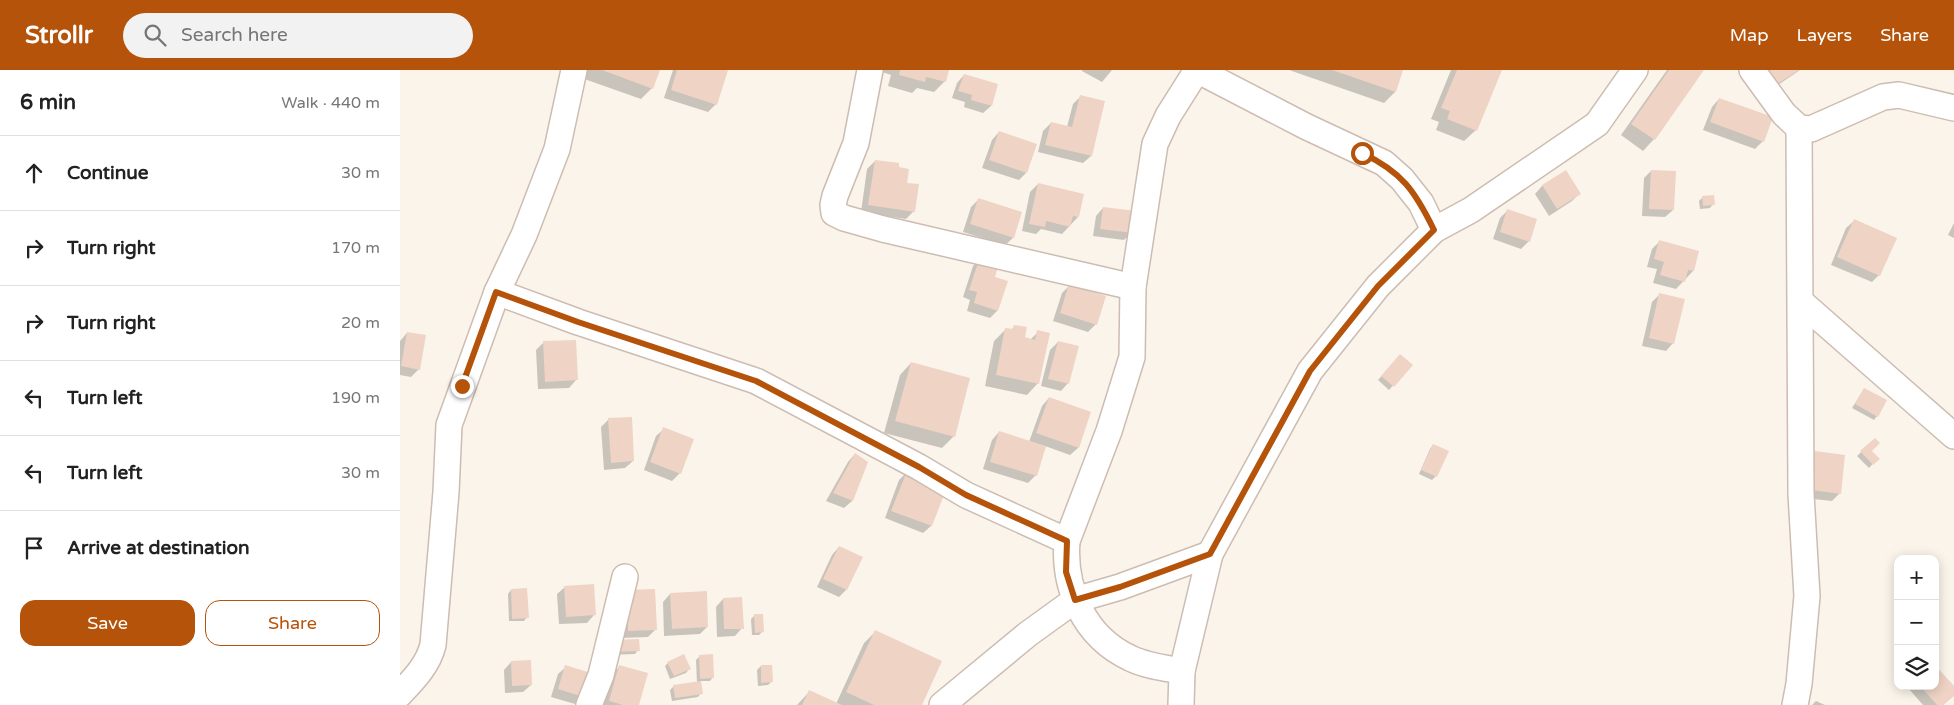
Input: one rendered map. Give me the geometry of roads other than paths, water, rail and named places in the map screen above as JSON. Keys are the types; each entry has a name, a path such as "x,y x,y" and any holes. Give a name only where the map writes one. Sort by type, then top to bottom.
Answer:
{"street":[{"path":"400,694 430,657 446,492 449,425 496,292 524,235 557,148 574,70"},
{"path":"870,70 856,143 835,196 833,204 834,213 844,218 883,229 1133,286"},
{"path":"1182,671 1129,658 1112,646 1091,628 1075,600 1066,572 1067,541 1109,431 1132,357 1133,286 1154,144 1168,116 1197,70 1307,128 1384,164 1402,179 1421,203 1434,230"},
{"path":"1181,705 1182,671 1210,554 1310,371 1378,286 1434,230 1471,210 1597,124 1635,70"},
{"path":"1752,70 1784,114 1799,128 1818,126 1883,97 1899,95 1954,108"},
{"path":"1795,705 1799,684 1806,596 1801,494 1799,128"},
{"path":"496,292 578,322 756,381 919,467 966,495 1067,541"},
{"path":"1800,302 1954,436"},
{"path":"942,705 1028,634 1075,600 1120,587 1210,554"},
{"path":"589,705 601,675 625,577"}]}
